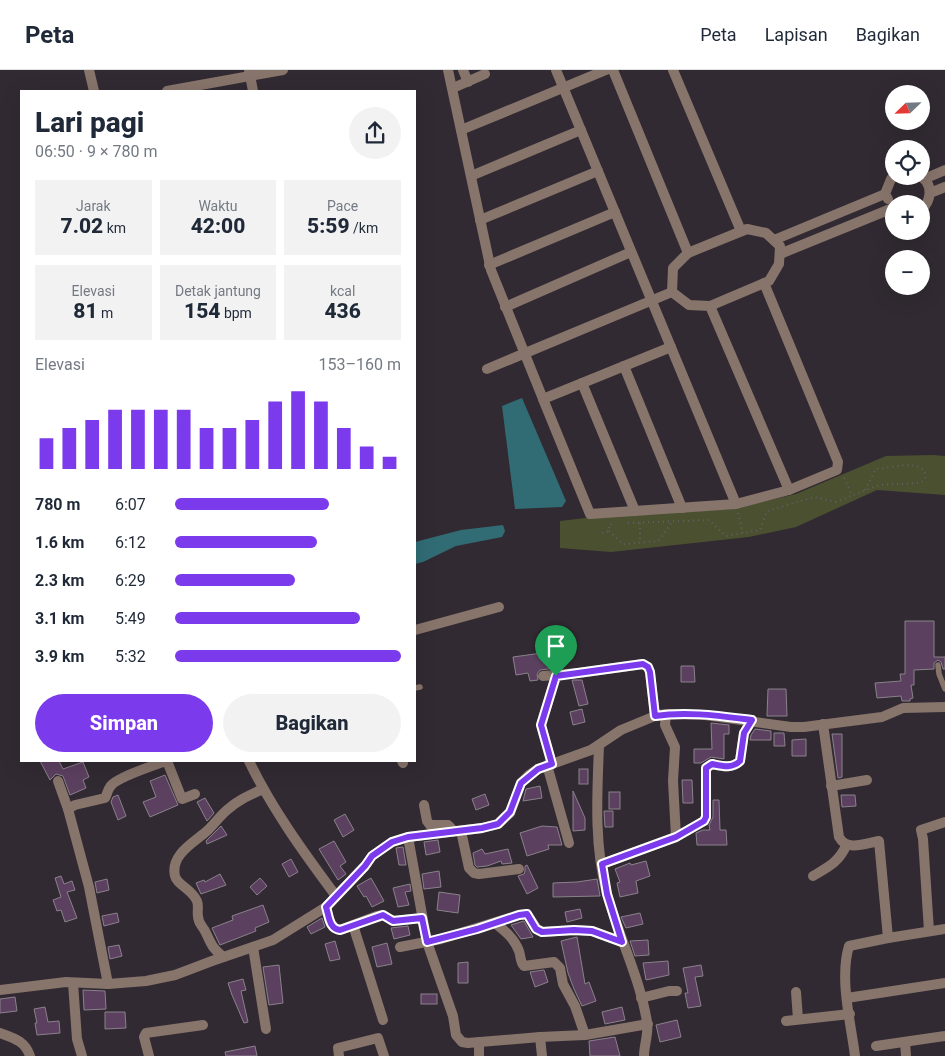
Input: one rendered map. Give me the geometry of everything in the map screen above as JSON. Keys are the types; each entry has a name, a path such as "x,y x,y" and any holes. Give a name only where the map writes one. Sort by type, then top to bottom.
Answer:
{"street":[{"path":"89,70 94,90"},
{"path":"177,90 200,88 250,73 283,70"},
{"path":"448,70 489,265 590,514 736,504 789,490 836,470 838,462 764,283"},
{"path":"463,70 468,82"},
{"path":"556,70 736,504"},
{"path":"461,130 606,70"},
{"path":"613,70 688,253"},
{"path":"673,70 742,231"},
{"path":"250,73 253,90"},
{"path":"453,88 485,74"},
{"path":"470,176 580,130"},
{"path":"930,175 945,170"},
{"path":"480,220 598,171"},
{"path":"774,240 886,194 889,185"},
{"path":"926,185 930,193 945,187"},
{"path":"780,254 885,211"},
{"path":"489,265 614,212"},
{"path":"747,229 766,233 780,246 779,264 769,281 710,306 689,305 672,292 673,268 688,253 747,229"},
{"path":"505,307 631,252"},
{"path":"487,369 672,292"},
{"path":"710,306 789,490"},
{"path":"543,399 671,347"},
{"path":"624,366 682,508"},
{"path":"582,383 637,511"},
{"path":"416,630 499,607"},
{"path":"543,676 556,676 643,664 648,667 650,672 655,716"},
{"path":"556,676 541,725 569,844"},
{"path":"0,990 73,983 108,984 146,981 174,975 273,940 326,907 372,856 392,842 408,837 457,832 498,824 510,812 521,783 538,769 599,746 621,730 655,716 666,714 705,715 752,720 791,727 804,727 882,717 903,708 945,707"},
{"path":"666,714 665,725 675,747 673,781 676,837"},
{"path":"602,864 676,837 704,821 706,817 706,768 712,764 727,766 740,761 744,733 752,720"},
{"path":"823,724 839,838 846,846"},
{"path":"599,746 597,806 602,864 607,894 622,942 631,963 648,1024 644,1056"},
{"path":"68,809 84,802 105,798 110,786 113,784 164,762"},
{"path":"166,762 182,799 195,794"},
{"path":"250,762 263,789 309,860 336,896"},
{"path":"831,786 867,780"},
{"path":"58,781 68,809 88,887 108,984"},
{"path":"223,957 212,946 205,931 200,926 197,916 198,902 188,888 177,881 175,864 188,845 207,831 227,810 243,798 263,789"},
{"path":"424,805 427,821 430,826 448,825 457,832 469,868 474,873 519,869"},
{"path":"929,932 923,839 920,830 945,822"},
{"path":"408,837 427,942 453,1016 456,1035 462,1042 585,1035 648,1024"},
{"path":"846,846 879,841 888,938"},
{"path":"813,876 834,863 841,856 846,846"},
{"path":"326,907 331,925 340,930 383,915 393,921 422,918"},
{"path":"400,948 527,914 536,929 542,932 592,931 622,942"},
{"path":"495,923 510,935 524,966 554,962 560,968 563,984 575,1006 585,1035"},
{"path":"354,926 383,1020"},
{"path":"855,1056 847,998 846,960 850,946 945,929"},
{"path":"253,947 266,1029"},
{"path":"73,983 77,1038 82,1056"},
{"path":"847,998 945,983"},
{"path":"641,998 669,991 677,991"},
{"path":"796,992 798,1019"},
{"path":"786,1021 850,1014"},
{"path":"149,1056 144,1037 146,1033 203,1025"},
{"path":"0,1033 20,1040 28,1049 30,1056"},
{"path":"876,1046 945,1036"},
{"path":"540,1037 542,1056"},
{"path":"339,1056 338,1048 378,1038 384,1056"},
{"path":"479,1042 479,1056"},
{"path":"905,1042 906,1056"}],"lane":[{"path":"938,665 939,674 945,689"}],"path":[{"path":"673,521 658,541 623,544 609,531 609,525 612,524 640,522 673,521 709,520 726,536 760,530 767,511 814,496 836,502 880,485 920,483 925,479 926,474 924,469 916,465 876,469 865,490"},
{"path":"836,470 842,473 852,496"},
{"path":"736,504 743,533"},
{"path":"637,511 640,522 640,543"},
{"path":"602,533 609,531"}],"green space":[{"path":"886,456 945,456 945,495 877,490 796,527 749,537 611,552 560,548 560,521 594,517 733,509 796,494"}],"water":[{"path":"522,398 566,501 562,507 515,509 502,406"},
{"path":"503,525 505,531 502,537 456,546 416,564 416,542 461,530"}],"building":[{"path":"905,621 934,621 934,657 945,657 945,669 943,669 941,662 938,660 934,663 934,669 914,670 914,685 911,685 913,698 910,701 902,701 901,696 877,698 875,683 901,681 900,674 905,674"},
{"path":"561,646 564,667 540,670 537,674 538,680 530,681 528,673 516,675 513,657 542,653 541,647"},
{"path":"681,666 694,666 695,682 681,682"},
{"path":"572,680 582,680 588,704 579,706"},
{"path":"768,689 786,689 787,716 767,716"},
{"path":"582,709 585,722 573,725 570,712"},
{"path":"711,723 729,725 729,734 724,734 724,759 711,757 701,763 694,763 694,749 712,749"},
{"path":"755,729 771,731 771,740 750,740"},
{"path":"774,733 784,733 785,746 774,746"},
{"path":"832,734 842,734 842,777 838,778"},
{"path":"806,739 806,756 792,756 792,740"},
{"path":"41,762 60,762 63,769 83,762 89,777 83,780 86,788 70,795 63,776 56,774 50,780"},
{"path":"579,769 588,769 588,784 579,784"},
{"path":"165,775 178,805 150,817 143,802 156,797 150,781"},
{"path":"682,780 692,780 693,803 683,803"},
{"path":"540,786 542,798 523,801 526,789"},
{"path":"573,791 585,818 585,830 573,831"},
{"path":"609,792 620,792 620,809 609,809"},
{"path":"485,794 489,805 476,810 472,799"},
{"path":"118,795 126,816 118,820 111,802 113,797"},
{"path":"841,795 855,795 856,806 842,807"},
{"path":"205,798 214,813 207,821 197,802"},
{"path":"713,800 719,800 720,830 726,830 727,845 697,845 696,833 710,830 709,825 713,817"},
{"path":"604,811 613,811 613,827 605,827"},
{"path":"345,814 354,830 343,837 334,820"},
{"path":"221,826 227,835 207,844 206,841"},
{"path":"542,826 557,827 562,845 548,845 549,849 527,856 520,833"},
{"path":"438,840 440,852 426,855 424,842"},
{"path":"334,841 346,862 340,866 346,874 338,880 319,849"},
{"path":"403,847 406,865 399,865 396,848"},
{"path":"482,849 485,854 508,849 512,863 502,864 501,861 477,867 473,853"},
{"path":"291,859 298,872 289,877 282,864"},
{"path":"646,861 650,876 636,881 638,893 620,897 617,883 620,882 615,869 630,863 631,865"},
{"path":"527,865 538,888 527,894 518,876 524,874 525,866"},
{"path":"439,871 441,887 424,889 422,874"},
{"path":"220,874 226,885 201,894 196,883 204,880 205,882"},
{"path":"61,876 64,884 72,881 75,890 67,892 77,918 65,922 61,910 57,911 53,900 61,897 55,878"},
{"path":"260,878 267,886 257,895 250,887"},
{"path":"371,878 384,901 372,907 366,896 364,897 357,886"},
{"path":"107,879 109,890 97,893 95,882"},
{"path":"597,879 600,896 553,897 553,883"},
{"path":"410,884 411,891 405,892 409,905 398,907 393,888"},
{"path":"439,892 460,895 458,913 437,910"},
{"path":"263,905 269,922 255,928 256,931 220,945 212,928 233,920 232,916"},
{"path":"580,909 582,918 567,922 565,912"},
{"path":"117,913 119,922 104,926 102,916"},
{"path":"640,913 643,924 626,928 621,917"},
{"path":"322,918 325,927 311,934 307,927"},
{"path":"524,921 533,937 521,939 511,925"},
{"path":"408,926 410,935 394,939 391,928"},
{"path":"577,937 585,984 589,982 596,1001 582,1006 568,973 561,941"},
{"path":"648,940 649,955 635,956 630,941"},
{"path":"335,941 340,959 330,961 325,944"},
{"path":"387,943 392,964 377,967 372,947"},
{"path":"119,945 122,956 110,959 108,947"},
{"path":"668,961 669,975 646,980 643,963"},
{"path":"468,962 468,983 458,983 458,963"},
{"path":"279,965 283,1003 269,1005 263,967"},
{"path":"701,965 703,976 695,977 701,1006 688,1008 685,993 688,993 683,968"},
{"path":"544,970 548,982 535,987 530,972"},
{"path":"243,979 246,990 241,991 248,1022 244,1023 228,983"},
{"path":"83,990 105,991 106,1009 84,1010"},
{"path":"421,994 437,994 437,1004 421,1004"},
{"path":"15,997 17,1011 0,1013 0,999"},
{"path":"45,1007 48,1022 59,1021 60,1033 37,1035 34,1009"},
{"path":"622,1007 625,1020 605,1024 602,1012"},
{"path":"105,1012 125,1012 126,1028 105,1029"},
{"path":"677,1020 681,1037 660,1042 656,1025"},
{"path":"615,1037 620,1056 590,1056 589,1041"},
{"path":"255,1046 257,1056 226,1056 225,1052"}],"route":[{"path":"643,664 648,667 650,672 655,716 666,714 705,715 752,720 744,733 740,761 732,766 712,764 706,768 706,817 704,821 676,837 602,864 607,894 622,942 592,931 542,932 536,929 527,914 427,942 422,918 393,921 383,915 340,930 334,928 331,925 326,907 372,856 382,848 392,842 408,837 482,828 498,824 510,812 521,783 538,769 552,764 541,725 556,676 643,664"}]}
